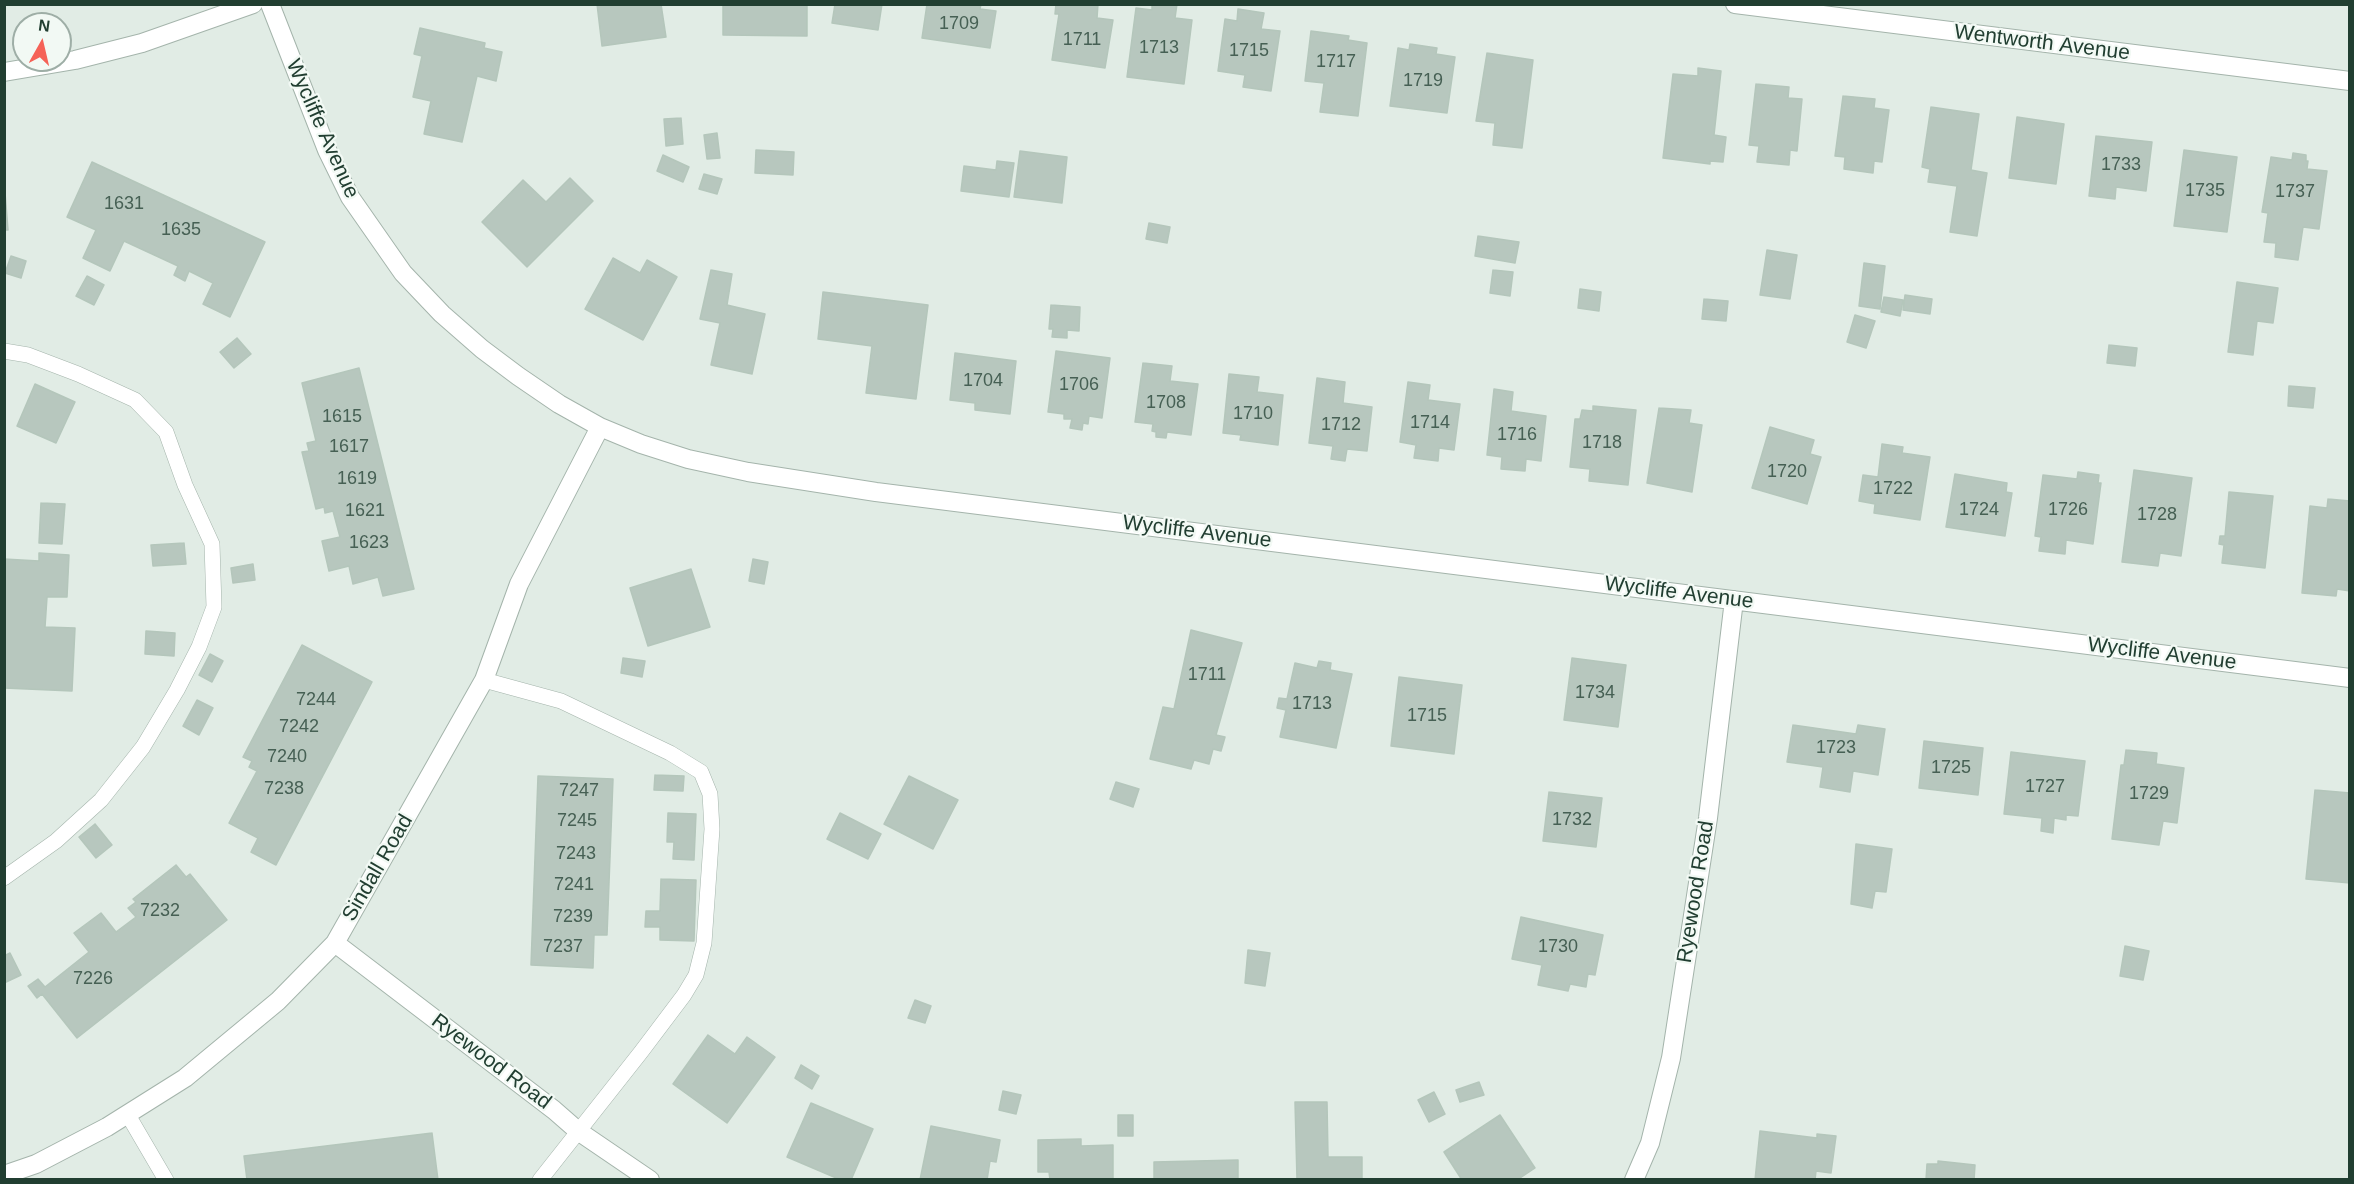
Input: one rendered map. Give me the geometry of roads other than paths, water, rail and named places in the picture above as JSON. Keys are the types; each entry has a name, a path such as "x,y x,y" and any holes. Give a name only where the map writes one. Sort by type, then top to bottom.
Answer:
{"street":[{"path":"4,72 75,60 142,43 253,4"},
{"name":"Wycliffe Avenue","path":"270,4 327,150 350,197 403,273 442,314 482,349 558,404 600,427 641,444 688,459 771,476 876,492 2349,678"},
{"name":"Wentworth Avenue","path":"1735,4 2349,81"},
{"name":"Sindall Road","path":"4,1174 36,1164 128,1115 185,1078 278,1001 335,943 484,680 519,584 600,427"},
{"name":"Ryewood Road","path":"1634,1179 1650,1143 1671,1058 1708,818 1734,600"},
{"name":"Ryewood Road","path":"335,943 554,1110 578,1131 650,1179"}],"lane":[{"path":"4,351 28,355 78,374 135,400 166,432 185,485 212,544 214,607 190,664 143,747 102,800 56,841 4,878"},
{"path":"484,680 561,701 670,753 701,772 710,794 712,829 704,943 696,975 684,995 641,1052 540,1179"},
{"path":"128,1115 166,1179"}]}
